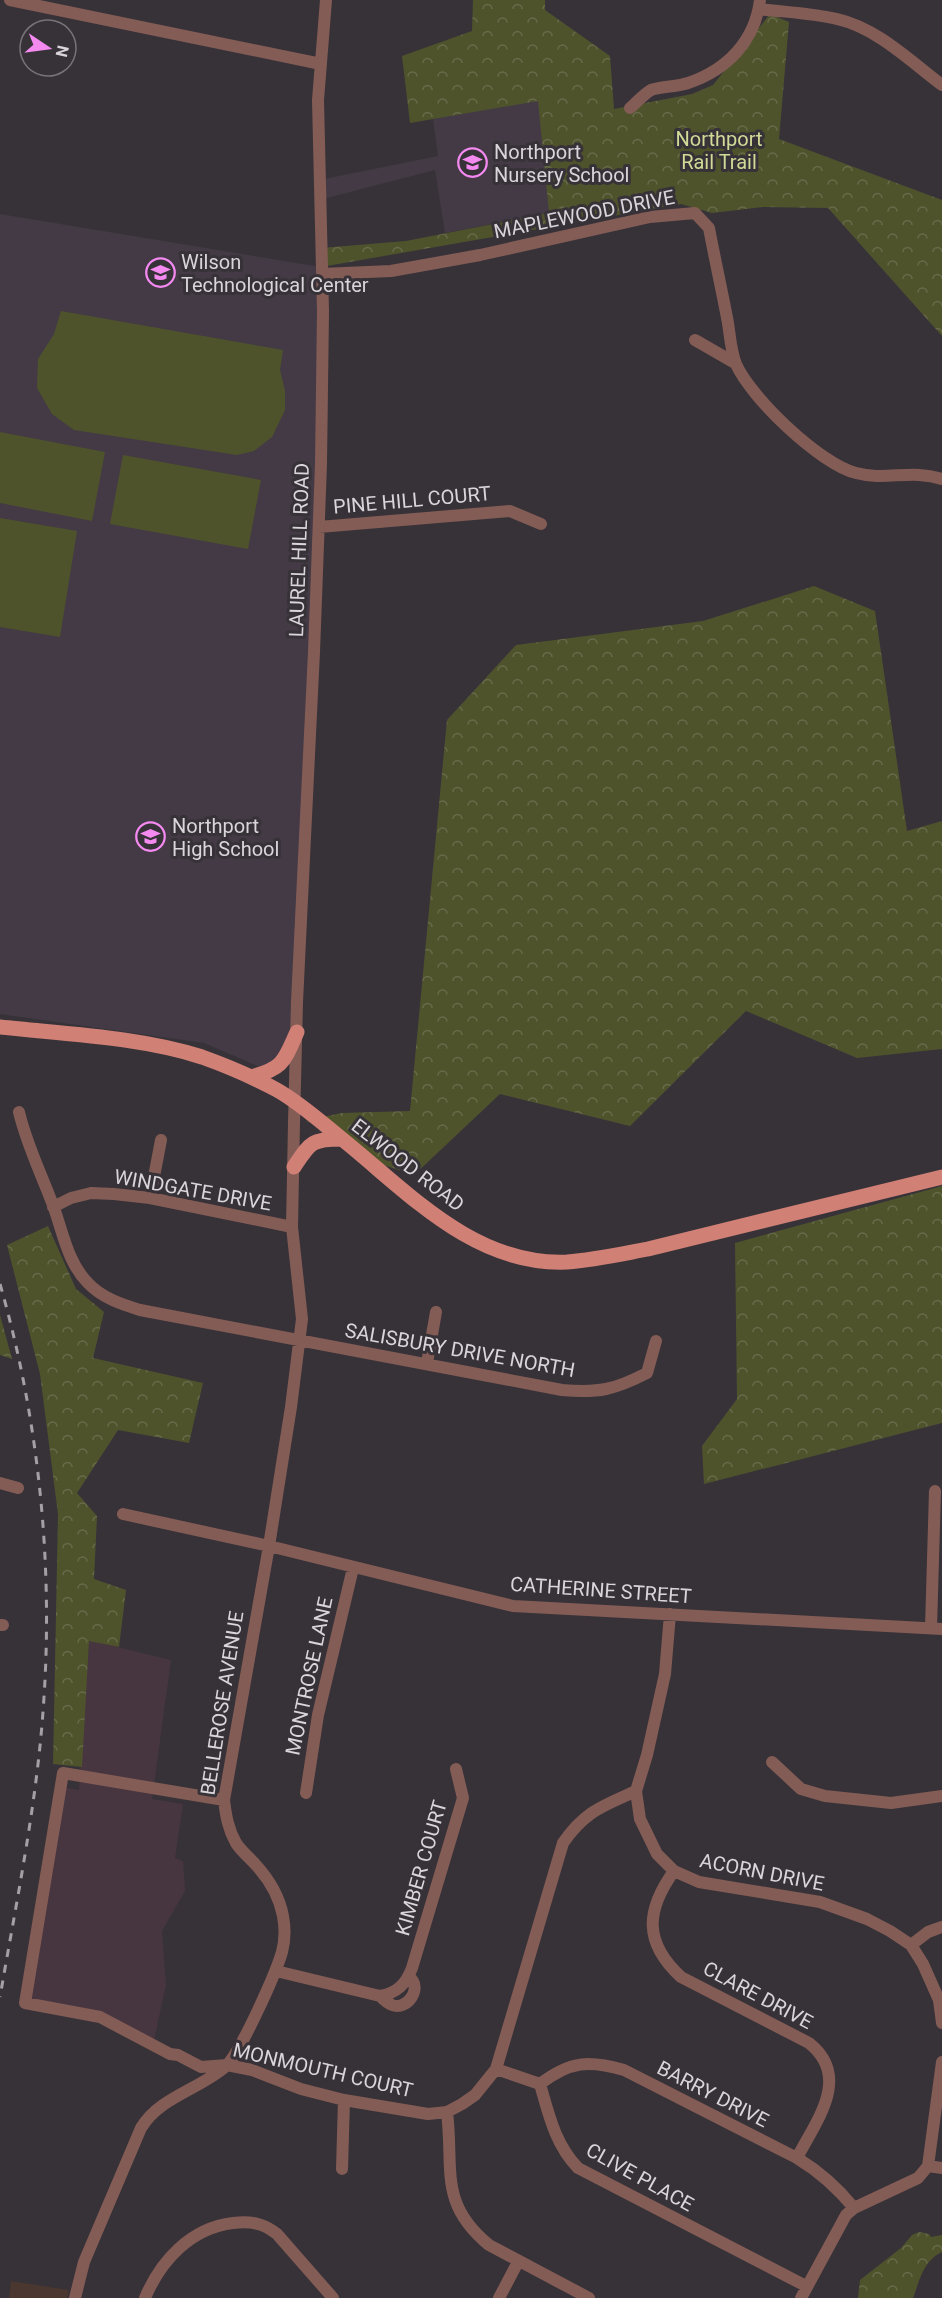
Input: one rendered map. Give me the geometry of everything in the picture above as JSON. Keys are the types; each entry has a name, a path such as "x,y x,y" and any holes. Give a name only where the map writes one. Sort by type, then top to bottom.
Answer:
{"main road":[{"name":"ELWOOD ROAD","path":"0,1027 145,1044 201,1057 251,1077 295,1101 428,1211 478,1243 522,1256 565,1262 606,1257 648,1249 942,1177"},
{"path":"251,1077 271,1072 283,1062 297,1032"},
{"path":"294,1167 308,1146 321,1139 341,1139"}],"street":[{"path":"10,0 321,64"},
{"name":"LAUREL HILL ROAD","path":"295,1101 297,1002 319,527 322,274 318,100 326,0"},
{"path":"630,108 651,90 687,84 717,71 737,53 754,29 760,4 837,19 860,27 881,39 942,85"},
{"name":"MAPLEWOOD DRIVE","path":"322,274 391,271 480,255 650,217 695,213 709,228 735,363 764,404 837,466 857,474 880,476 907,473 928,474 942,479"},
{"path":"695,340 735,363"},
{"name":"PINE HILL COURT","path":"319,527 510,511 541,524"},
{"name":"BELLEROSE AVENUE","path":"75,2298 84,2262 126,2161 149,2115 160,2105 209,2079 227,2065 238,2050 276,1971 282,1951 283,1917 278,1898 269,1881 237,1845 227,1823 224,1800 269,1546 300,1339 301,1301 292,1227 295,1101"},
{"name":"SALISBURY DRIVE NORTH","path":"19,1112 25,1136 77,1270 102,1296 140,1310 562,1390 586,1392 610,1390 647,1373 656,1341"},
{"path":"150,1198 161,1140"},
{"name":"WINDGATE DRIVE","path":"53,1207 71,1198 91,1193 150,1198 292,1227"},
{"path":"427,1363 436,1312"},
{"path":"0,1483 18,1488"},
{"path":"934,1491 937,1629"},
{"name":"CATHERINE STREET","path":"123,1514 269,1546 513,1606 937,1629"},
{"name":"MONTROSE LANE","path":"306,1793 318,1715 353,1568"},
{"name":"ACORN DRIVE","path":"670,1614 665,1674 647,1755 636,1791 640,1819 657,1854 674,1870 699,1882 820,1902 867,1919 911,1945 923,1964 939,2000 942,2023"},
{"path":"772,1762 801,1789 825,1796 891,1803 942,1796"},
{"name":"KIMBER COURT","path":"276,1971 380,1996 401,1987 409,1977 463,1798 456,1768"},
{"name":"MONMOUTH COURT","path":"224,1800 63,1773 25,2003 100,2017 170,2054 178,2055 201,2067 227,2065 252,2070 301,2089 344,2100 419,2113 447,2112 475,2095 496,2069 563,1843 576,1825 593,1810 636,1791"},
{"name":"CLARE DRIVE","path":"674,1870 662,1887 655,1903 652,1920 654,1940 664,1962 681,1977 808,2043 820,2052 827,2066 830,2079 829,2094 797,2158"},
{"path":"911,1945 928,1932 942,1927"},
{"path":"803,2292 839,2225 854,2208 918,2178 928,2166 942,2062"},
{"name":"BARRY DRIVE","path":"540,2084 552,2074 577,2064 593,2063 624,2070 797,2158 825,2177 854,2208"},
{"path":"496,2069 540,2084"},
{"name":"CLIVE PLACE","path":"540,2084 559,2143 567,2157 578,2168 803,2292"},
{"path":"342,2169 344,2100"},
{"path":"447,2112 450,2181 455,2202 464,2220 475,2234 489,2245 589,2298"},
{"path":"928,2166 942,2168"},
{"path":"145,2298 155,2277 184,2243 204,2230 216,2226 253,2222 267,2226 277,2234 333,2298"},
{"path":"499,2298 518,2262"}],"shaded area":[{"name":"Northport Nursery School","path":"539,100 549,213 445,233 435,170 323,199 324,179 438,156 433,119"},
{"name":"Northport High School","path":"0,214 321,267 315,574 294,1031 280,1060 267,1070 204,1043 0,1014"},
{"path":"89,1640 171,1660 152,1799 183,1804 175,1858 183,1861 185,1891 162,1931 166,1985 154,2040 29,1999 66,1788 79,1790"},
{"path":"11,2281 69,2290 67,2298 9,2298"}],"green space":[{"name":"Northport Rail Trail","path":"473,0 545,0 545,10 610,56 614,109 692,94 713,85 770,14 789,22 779,139 942,200 942,336 828,208 763,207 712,213 681,204 321,267 321,248 406,241 549,213 538,101 410,123 402,56 472,31"},
{"path":"61,311 283,350 280,370 285,391 285,410 272,437 254,451 237,455 74,430 52,414 37,388 38,359 54,334"},
{"path":"0,432 105,452 92,521 0,503"},
{"path":"123,455 261,480 248,549 110,524"},
{"path":"0,518 77,531 60,637 0,627"},
{"path":"814,586 875,611 907,831 942,821 942,1049 857,1058 746,1011 630,1126 500,1094 414,1175 353,1155 329,1128 306,1121 341,1113 410,1111 447,720 516,645 703,621"},
{"path":"942,1186 942,1423 704,1484 702,1446 737,1399 735,1243"},
{"path":"48,1226 76,1289 104,1312 93,1358 203,1383 189,1443 118,1430 77,1493 97,1516 94,1579 126,1590 119,1647 89,1641 82,1767 53,1764 58,1514 40,1374 7,1245"},
{"path":"0,1315 12,1359 0,1355"},
{"path":"919,2232 929,2234 931,2237 942,2235 942,2252 930,2260 926,2266 913,2298 858,2298 860,2280 901,2248 912,2235"}],"railway":[{"path":"0,1284 13,1334 33,1436 40,1488 46,1593 44,1697 37,1773 0,1997"}],"place":[{"name":"Northport Nursery School","path":"473,163"},
{"name":"Wilson Technological Center","path":"160,273"},
{"name":"Northport High School","path":"151,837"}]}
